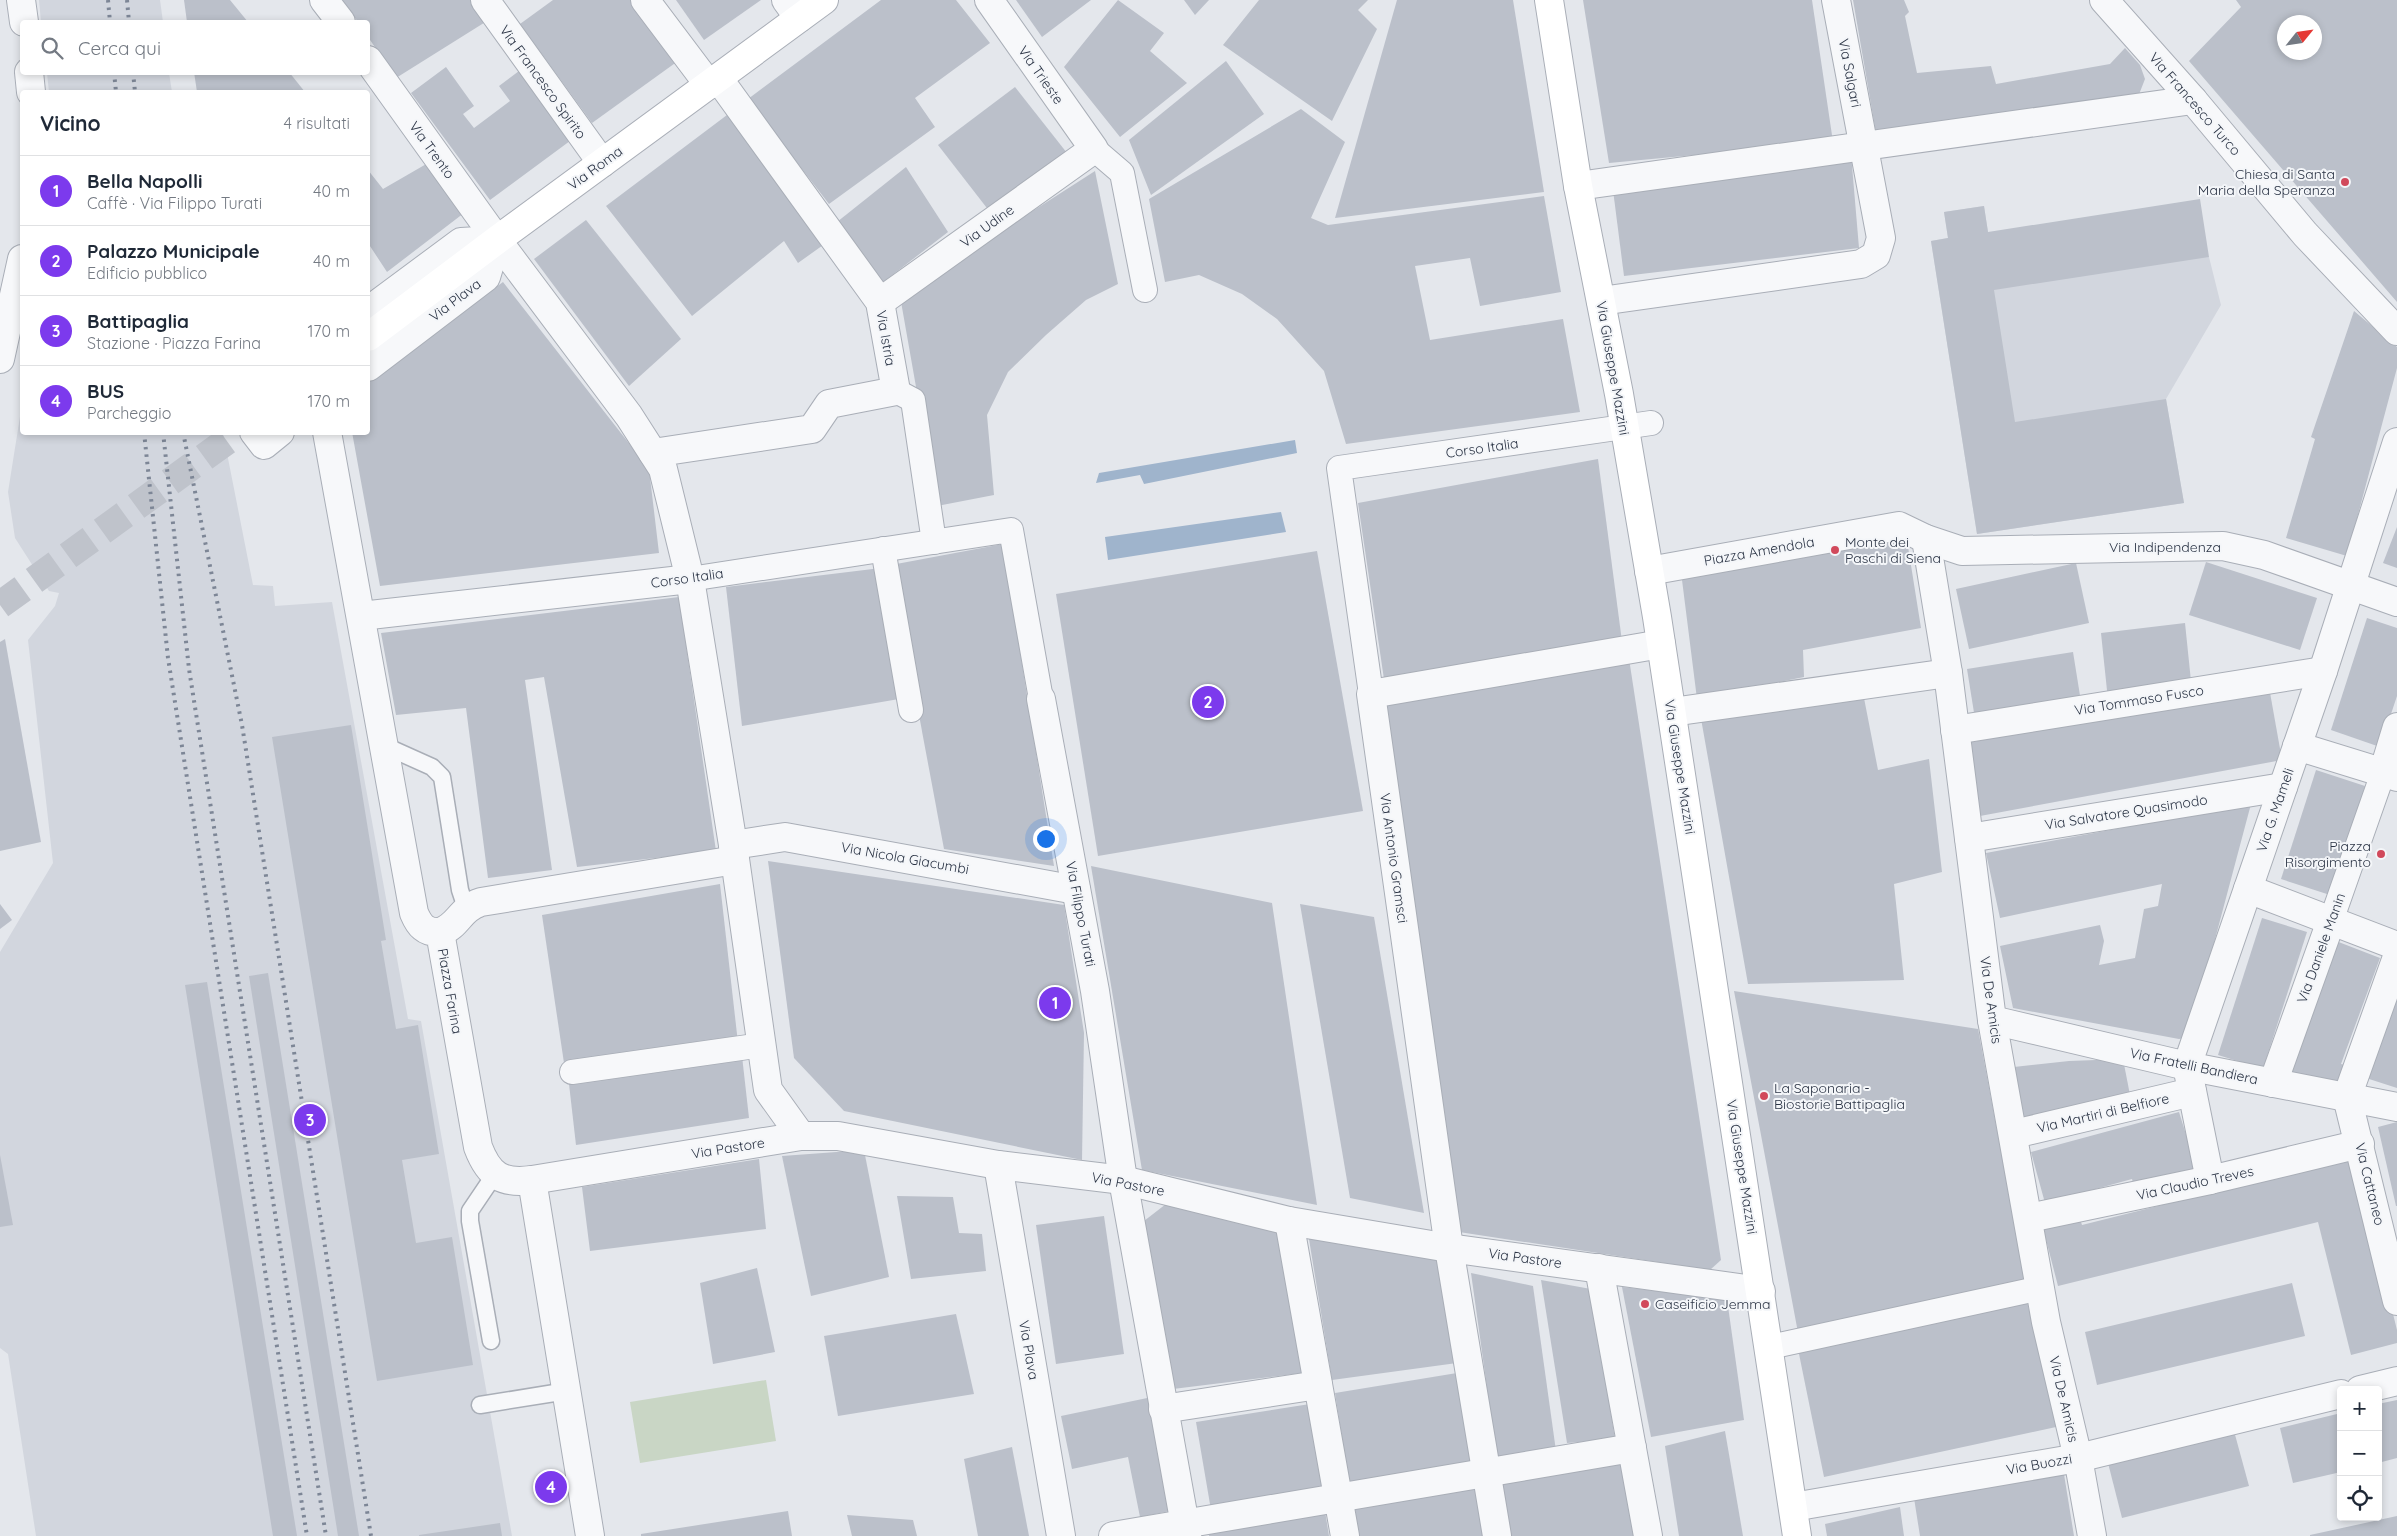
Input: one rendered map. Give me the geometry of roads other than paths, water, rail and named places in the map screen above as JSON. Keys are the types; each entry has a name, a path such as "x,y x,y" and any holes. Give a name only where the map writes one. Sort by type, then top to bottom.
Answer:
{"main road":[{"name":"Via Roma","path":"370,336 497,240 714,81 793,9 824,0"},
{"name":"Via Giuseppe Mazzini","path":"1549,0 1578,186 1624,427 1672,712 1770,1347 1797,1536"}],"street":[{"path":"21,0 24,20"},
{"path":"324,0 339,20"},
{"name":"Via Francesco Spirito","path":"485,0 602,163"},
{"name":"Via Istria","path":"645,0 714,81 880,302 896,392"},
{"name":"Via Trieste","path":"989,0 1094,149"},
{"name":"Via Salgari","path":"1601,301 1861,264 1876,255 1881,238 1836,0"},
{"name":"Via Francesco Turco","path":"2104,0 2193,100 2305,234 2397,331"},
{"name":"Via Trento","path":"370,63 497,240"},
{"path":"29,75 31,90"},
{"path":"1578,186 2193,100"},
{"path":"1094,149 1122,173 1145,290"},
{"name":"Via Udine","path":"880,302 1094,149"},
{"path":"370,310 461,242 497,240 629,416 663,469 690,579 734,853 768,1090 801,1136"},
{"name":"Via Plava","path":"370,365 486,277 497,240"},
{"path":"0,359 20,267"},
{"path":"652,453 812,429 828,404 896,392 913,400 934,542"},
{"name":"Corso Italia","path":"1339,468 1651,423"},
{"path":"256,435 264,445 276,435"},
{"path":"328,435 362,616"},
{"name":"Via G. Mameli","path":"2190,1079 2248,889 2351,587 2397,442"},
{"name":"Via Antonio Gramsci","path":"1339,468 1449,1248 1497,1536"},
{"name":"Piazza Amendola","path":"1649,571 1899,526 1926,539"},
{"name":"Corso Italia","path":"362,616 690,579 1011,530"},
{"name":"Via Filippo Turati","path":"1011,530 1095,991 1123,1180 1185,1530"},
{"name":"Via Indipendenza","path":"1926,539 1962,551 2223,546 2264,556 2397,602"},
{"name":"Via De Amicis","path":"1926,539 1948,673 1992,1020 2014,1134 2046,1322 2078,1458 2092,1536"},
{"path":"882,550 910,710"},
{"name":"Piazza Farina","path":"362,616 383,745 414,913 422,928 428,932 440,932 478,1147 482,1159 494,1174"},
{"path":"1372,694 1661,644"},
{"name":"Via Tommaso Fusco","path":"1955,730 2323,671"},
{"path":"1672,712 1948,673"},
{"name":"Via Daniele Manin","path":"2273,1083 2331,921 2390,775 2397,727"},
{"path":"2297,746 2390,775"},
{"name":"Via Salvatore Quasimodo","path":"1969,838 2283,787"},
{"name":"Via Nicola Giacumbi","path":"466,908 481,902 734,853 785,837 1076,890"},
{"path":"2248,889 2397,946"},
{"path":"440,932 452,926 466,908"},
{"path":"2347,1098 2397,957"},
{"name":"Via Fratelli Bandiera","path":"1992,1020 2190,1079 2273,1083 2397,1108"},
{"path":"572,1072 762,1045"},
{"path":"2190,1079 2210,1180"},
{"name":"Via Martiri di Belfiore","path":"2014,1134 2190,1079"},
{"name":"Via Cattaneo","path":"2347,1098 2391,1244 2397,1301"},
{"name":"Via Pastore","path":"494,1174 509,1181 532,1180 801,1136 838,1136 998,1165 1123,1180 1289,1221 1449,1248 1761,1291"},
{"name":"Via Claudio Treves","path":"2029,1218 2210,1180 2360,1144"},
{"name":"Via Plava","path":"998,1165 1061,1536"},
{"path":"532,1180 590,1536"},
{"path":"1289,1221 1345,1536"},
{"path":"1599,1268 1648,1536"},
{"path":"1770,1347 2040,1288"},
{"path":"2376,1386 2397,1381"},
{"path":"1163,1409 1318,1385"},
{"name":"Via Buozzi","path":"1793,1506 2078,1458 2337,1395"},
{"path":"1113,1536 1185,1530 1338,1498 1632,1448"}],"lane":[{"path":"383,745 432,767 442,777 460,890 466,908"},
{"path":"491,1341 470,1211 494,1174"},
{"path":"480,1405 567,1391"}],"water":[{"path":"1295,440 1297,453 1144,484 1140,475 1096,483 1099,473"},
{"path":"1281,512 1286,532 1108,560 1105,537"}],"tunnel":[{"path":"0,605 235,435"}],"railway":[{"path":"108,0 110,20"},
{"path":"127,0 129,20"},
{"path":"114,75 116,90"},
{"path":"133,75 135,90"},
{"path":"144,435 168,658 307,1536"},
{"path":"163,435 189,669 326,1536"},
{"path":"184,435 242,725 371,1536"}],"place":[{"name":"Chiesa di Santa Maria della Speranza","path":"2345,182"},
{"name":"Monte dei Paschi di Siena","path":"1835,550"},
{"name":"Palazzo Municipale","path":"1208,702"},
{"name":"Piazza Risorgimento","path":"2381,854"},
{"name":"Bella Napolli","path":"1055,1003"},
{"name":"La Saponaria - Biostorie Battipaglia","path":"1764,1096"},
{"name":"Battipaglia","path":"310,1120"},
{"name":"Caseificio Jemma","path":"1645,1304"},
{"name":"BUS","path":"551,1487"}]}
